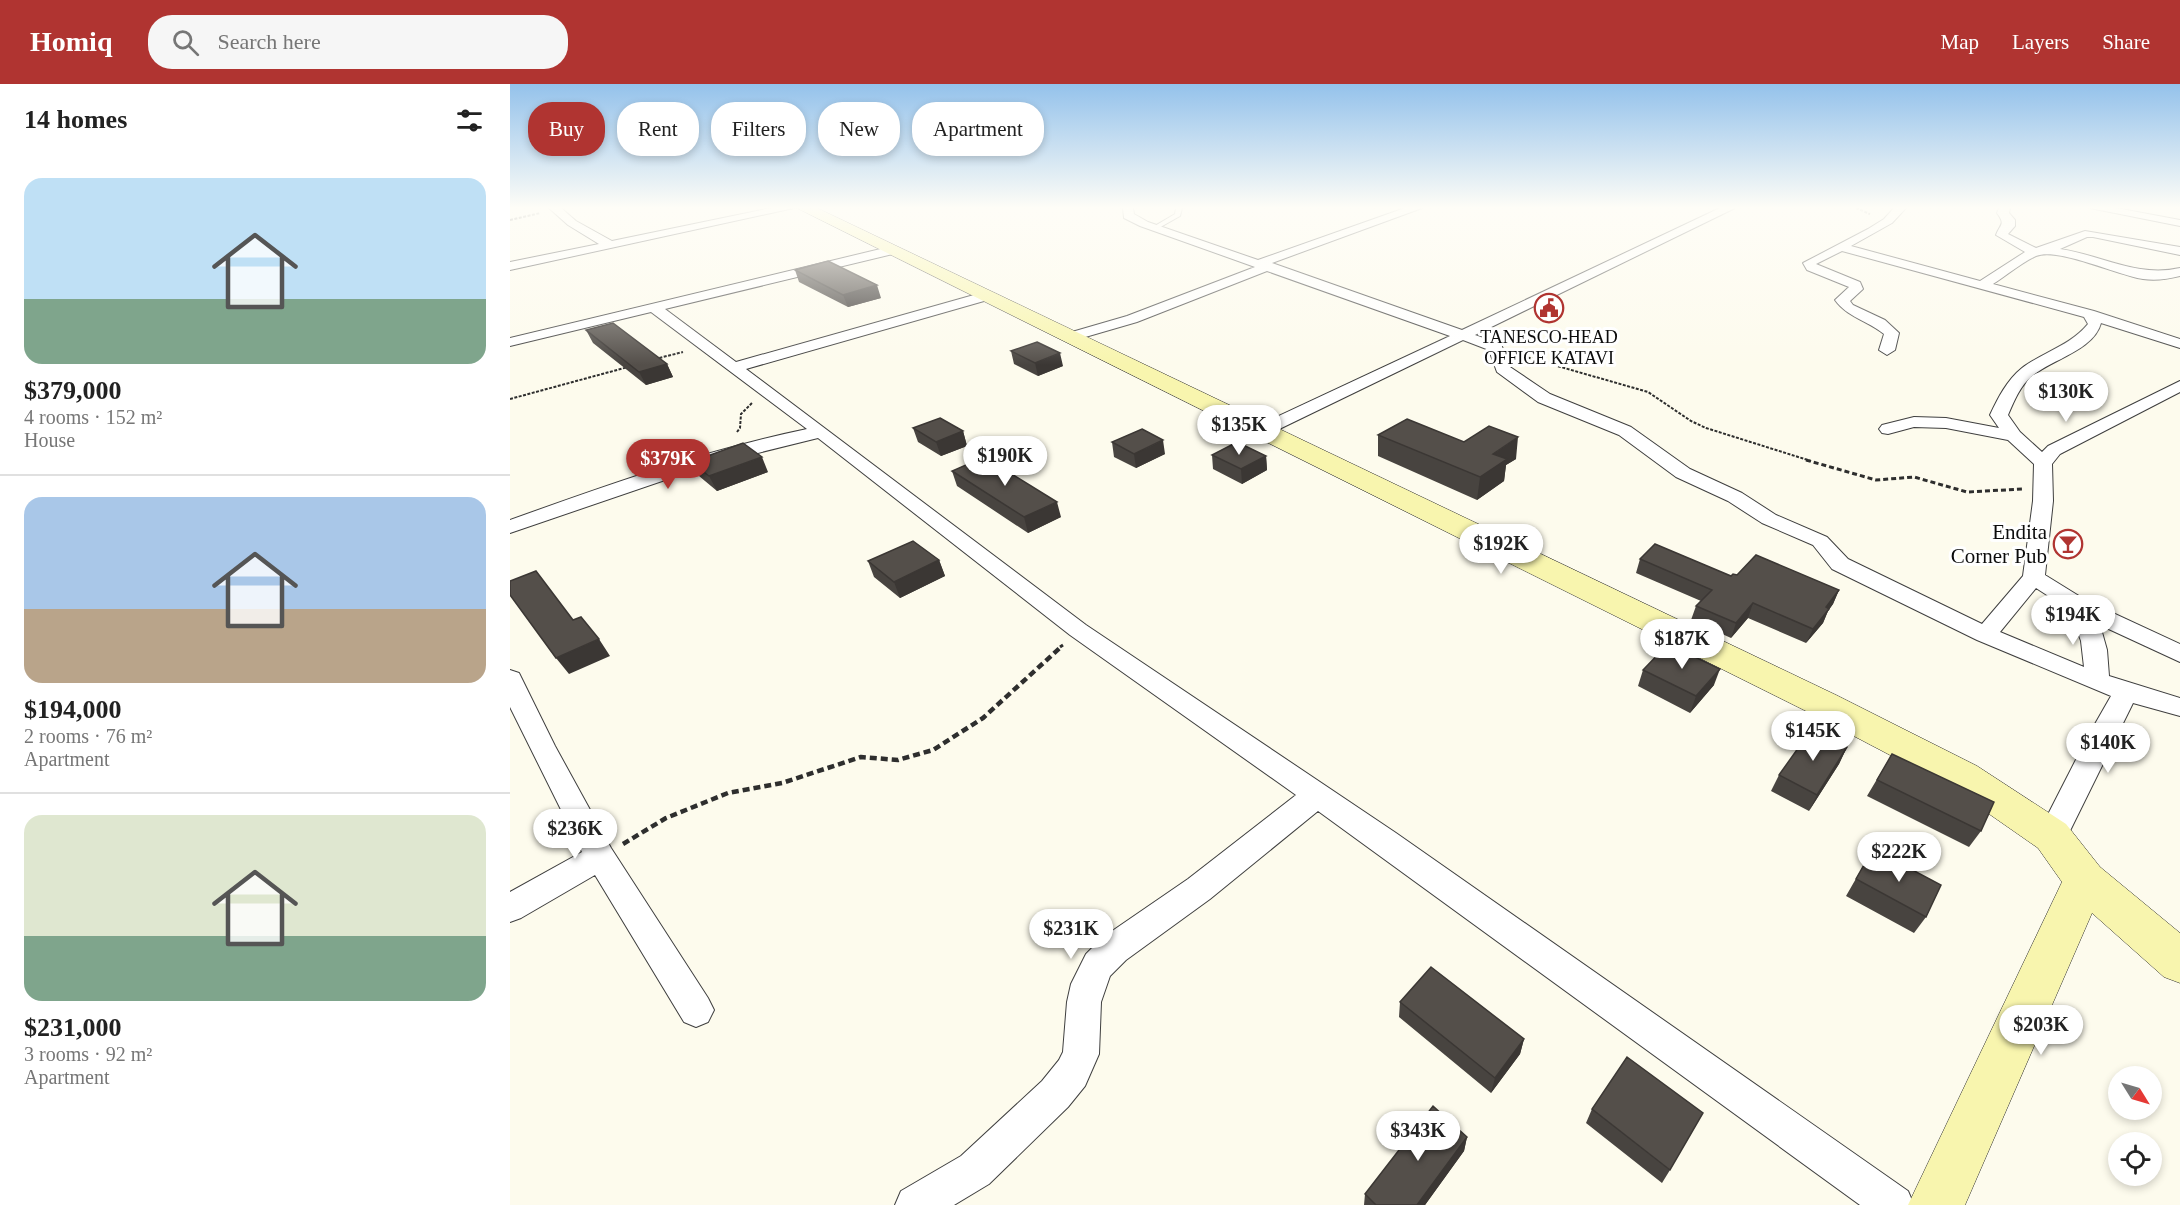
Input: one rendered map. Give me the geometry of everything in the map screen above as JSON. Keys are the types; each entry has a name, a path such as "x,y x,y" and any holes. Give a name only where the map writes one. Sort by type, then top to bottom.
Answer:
{"street":[{"path":"510,267 542,260"},
{"path":"510,342 850,260"},
{"path":"914,260 1823,704 1963,776 2052,836 2085,880 2180,962"},
{"path":"1250,260 1496,347 1503,369 1544,398 1625,431 1683,473 1735,497 1769,519 1820,541 1840,564 1985,635 2126,692 2180,707"},
{"path":"1070,337 1132,319 1277,260"},
{"path":"1261,431 1621,260"},
{"path":"1815,260 1809,263 1810,267 1855,285 1856,289 1842,300 1848,308 1880,322 1892,333 1887,350"},
{"path":"1889,260 2089,314 2180,344"},
{"path":"1981,286 2024,260"},
{"path":"2082,260 2152,276 2180,286"},
{"path":"2152,276 2170,276 2180,272"},
{"path":"735,367 986,296"},
{"path":"653,307 708,346 767,394 814,427 1078,630 1317,795 1894,1205"},
{"path":"2043,462 2014,436 1999,415 2010,392 2026,372 2075,346 2089,333 2094,324 2089,314"},
{"path":"1985,635 2034,578 2043,489 2043,462 2054,450 2180,386"},
{"path":"1888,429 1914,422 1946,423 2014,436"},
{"path":"510,527 660,474 782,439 814,427"},
{"path":"2034,578 2079,606 2180,654"},
{"path":"2079,606 2091,628 2097,679"},
{"path":"510,679 541,746 600,857 696,1010"},
{"path":"2052,836 2100,738 2126,692"},
{"path":"915,1205 975,1170 1055,1094 1072,1073 1081,1054 1086,993 1098,965 1114,950 1199,889 1317,795"},
{"path":"510,908 600,857"},
{"path":"1936,1205 2085,880"}],"path":[{"path":"653,360 708,346"},
{"path":"1496,347 1546,365 1622,383 1648,393 1706,428 1863,478 1876,480 1914,477 1967,492 2043,489"},
{"path":"510,399 631,366"},
{"path":"600,857 666,818 710,799 782,783 861,757 898,760 933,750 983,718 1078,630"}],"building":[{"path":"828,261 877,285 843,295 795,270"},
{"path":"613,323 667,364 639,372 586,330"},
{"path":"1037,342 1060,353 1035,363 1011,351"},
{"path":"940,418 963,431 936,442 913,428"},
{"path":"1407,419 1464,442 1489,426 1518,437 1493,454 1507,459 1480,477 1378,435"},
{"path":"1142,429 1163,440 1134,454 1112,442"},
{"path":"1237,442 1266,456 1241,469 1212,455"},
{"path":"743,443 762,457 709,476 691,462"},
{"path":"984,457 1057,502 1024,517 952,471"},
{"path":"913,541 939,560 894,582 868,561"},
{"path":"1655,544 1731,576 1737,575 1756,555 1839,590 1826,607 1829,609 1813,629 1753,603 1736,623 1696,606 1712,590 1640,559"},
{"path":"536,571 573,620 581,617 599,639 556,658 510,595 510,581"},
{"path":"1668,644 1720,669 1696,696 1643,670"},
{"path":"1811,730 1847,747 1817,795 1779,775"},
{"path":"1892,754 1994,802 1981,831 1877,780"},
{"path":"1873,849 1941,885 1926,917 1856,879"},
{"path":"1431,967 1524,1039 1495,1078 1400,1002"},
{"path":"1627,1057 1703,1113 1670,1170 1592,1109"},
{"path":"1433,1106 1467,1137 1417,1205 1376,1205 1365,1194"}],"place":[{"name":"TANESCO-HEAD OFFICE KATAVI","path":"1549,308"},
{"name":"Endita Corner Pub","path":"2068,544"}]}
